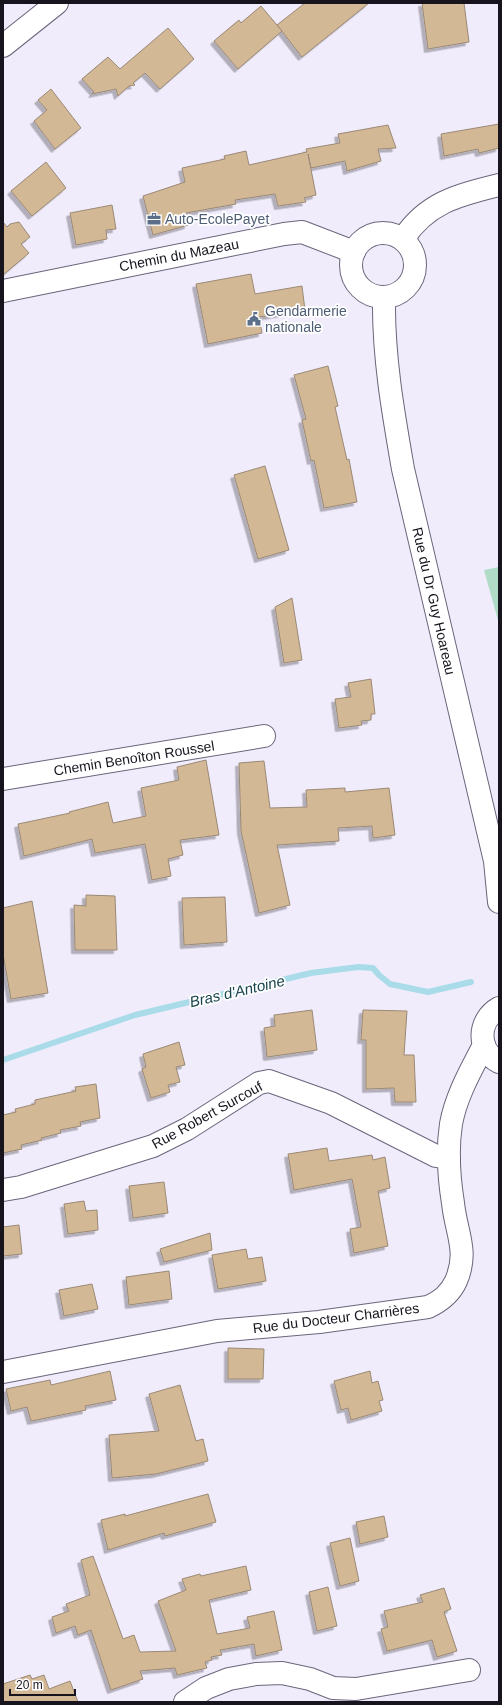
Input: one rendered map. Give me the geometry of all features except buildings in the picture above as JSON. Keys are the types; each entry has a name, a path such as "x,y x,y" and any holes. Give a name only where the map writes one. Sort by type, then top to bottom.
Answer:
{"street":[{"path":"3,46 57,3"},
{"path":"403,239 408,230 432,208 452,198 499,185"},
{"name":"Chemin du Mazeau","path":"3,291 284,234 302,232 354,252"},
{"path":"385,232 394,234 403,239 410,246 415,256 416,267 414,275 406,289 392,296 384,297 375,296 366,292 354,279 351,270 351,260 359,243 366,237 375,233 385,232"},
{"name":"Rue du Dr Guy Hoareau","path":"384,297 384,323 392,405 403,469 495,861 499,902"},
{"name":"Chemin Benoîton Roussel","path":"3,779 264,736"},
{"path":"493,1056 483,1028 485,1020 499,1003"},
{"name":"Rue du Docteur Charrières","path":"3,1372 217,1331 319,1322 428,1307 441,1302 453,1287 461,1268 463,1253 453,1205 449,1158 451,1124 458,1097 467,1080 493,1056"},
{"name":"Rue Robert Surcouf","path":"3,1190 21,1187 154,1146 187,1129 259,1083 269,1081 331,1103 436,1156 449,1158"},
{"path":"184,1702 206,1688 229,1679 256,1674 282,1673 310,1679 333,1688 356,1690 469,1670"}],"green space":[{"path":"499,567 499,624 484,570"}],"waterway":[{"name":"Bras d'Antoine","path":"3,1060 135,1015 311,973 358,967 373,968 390,984 428,992 471,982"}],"place":[{"name":"Auto-EcolePayet","path":"154,219"},
{"name":"Gendarmerie nationale","path":"254,319"}]}
